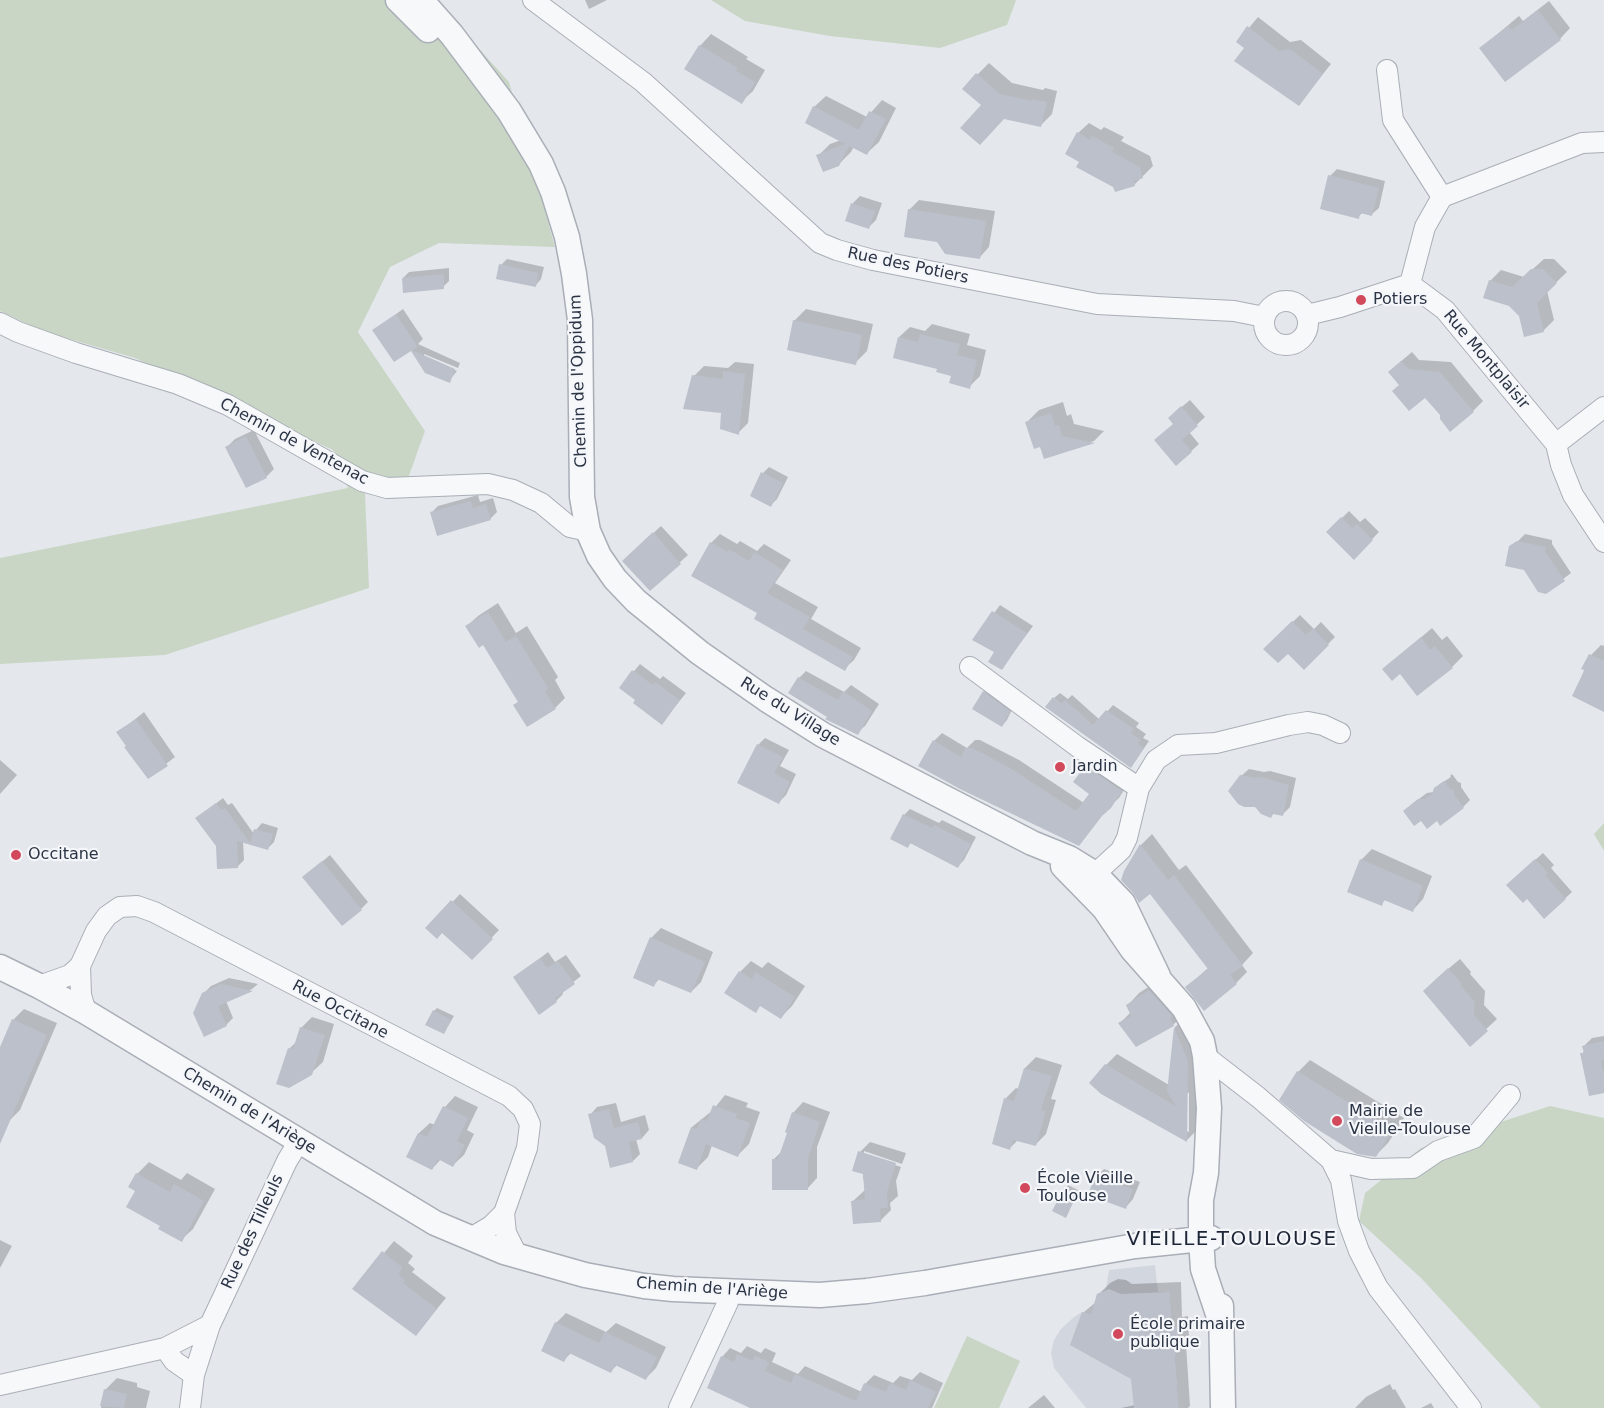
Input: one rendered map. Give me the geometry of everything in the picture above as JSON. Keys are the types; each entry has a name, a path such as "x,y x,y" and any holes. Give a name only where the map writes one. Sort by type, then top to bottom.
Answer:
{"street":[{"name":"Chemin de l'Oppidum","path":"398,0 440,41 480,75"},
{"name":"Chemin de l'Oppidum","path":"421,0 452,35 509,111 542,164 567,237 580,320 582,497 588,531"},
{"name":"Rue des Potiers","path":"533,0 643,82 767,197 820,243 828,247 873,260 1097,304 1234,311 1264,317"},
{"path":"1387,70 1393,120 1442,197"},
{"path":"1307,315 1340,307 1410,284 1425,227 1442,197 1581,143 1604,142"},
{"name":"Rue Montplaisir","path":"1410,284 1445,310 1556,444 1561,465 1573,495 1604,542"},
{"path":"1283,301 1298,304 1307,315 1306,332 1301,340 1291,345 1281,346 1272,342 1266,335 1263,326 1264,317 1268,309 1275,304 1283,301"},
{"name":"Chemin de Ventenac","path":"0,323 76,353 178,384 228,405 362,481 387,488 488,484 513,490 540,503 570,527 588,531"},
{"path":"1556,444 1604,407"},
{"name":"Rue du Village","path":"588,531 599,555 615,579 636,601 700,653 766,699 824,735 1032,843 1063,866 1089,879 1104,908 1132,949 1184,1008 1196,1028 1205,1056 1209,1108 1206,1173 1201,1200 1206,1239 1203,1269 1221,1323 1224,1408"},
{"path":"970,667 1078,747 1139,788"},
{"path":"1089,879 1121,850 1127,838 1139,788 1156,760 1178,745 1216,743 1308,722 1323,725 1340,733"},
{"name":"Rue Occitane","path":"86,1012 81,995 80,966 96,931 107,916 120,907 137,906 154,912 509,1096 524,1109 530,1124 527,1149 504,1213"},
{"path":"39,986 69,975 80,966"},
{"name":"Chemin de l'Ariège","path":"0,967 86,1012 435,1223 469,1239 518,1257 585,1275 644,1286 729,1293 820,1295 867,1291 1135,1246 1206,1239"},
{"path":"1205,1056 1258,1097 1331,1160 1341,1180 1348,1221 1359,1251 1378,1288 1471,1408"},
{"path":"1331,1160 1371,1169 1413,1168 1438,1151 1474,1138 1510,1095"},
{"name":"Rue des Tilleuls","path":"190,1408 194,1375 210,1325 287,1161 299,1141"},
{"path":"469,1239 491,1226 504,1213"},
{"path":"504,1213 506,1233 518,1257"},
{"path":"679,1408 728,1302 729,1293"},
{"path":"0,1385 165,1348 210,1325"},
{"path":"165,1348 174,1361 194,1375"}],"shaded area":[{"name":"École primaire publique","path":"1155,1265 1158,1292 1170,1292 1172,1327 1178,1327 1179,1353 1175,1354 1179,1408 1086,1408 1054,1368 1051,1353 1054,1340 1061,1329 1074,1317 1082,1312 1091,1314 1097,1294 1106,1289 1109,1270"}],"green space":[{"path":"0,0 435,0 509,82 555,247 439,243 390,267 358,332 425,431 407,481 365,493 369,588 165,655 0,664 0,558 348,488 333,450 135,358 42,331 0,311"},
{"path":"711,0 1016,0 1007,25 940,48 830,36 745,21"},
{"path":"1604,823 1604,851 1594,834"},
{"path":"1550,1106 1604,1118 1604,1408 1541,1408 1422,1279 1359,1221 1365,1193 1421,1148"},
{"path":"967,1336 1020,1361 999,1408 934,1408"}],"building":[{"path":"1538,10 1561,40 1505,82 1479,48 1508,26 1512,30"},
{"path":"1247,26 1279,51 1290,49 1323,74 1299,106 1234,61 1244,48 1236,42"},
{"path":"699,45 738,68 736,71 755,82 742,104 684,69"},
{"path":"976,73 1000,94 1047,102 1041,127 1004,119 980,145 960,128 981,105 962,89"},
{"path":"813,106 859,130 869,111 886,119 867,155 849,146 839,166 823,172 816,155 845,144 805,123"},
{"path":"1077,132 1090,140 1092,136 1114,148 1112,152 1140,167 1143,178 1134,181 1135,186 1115,192 1113,187 1076,167 1079,162 1065,154"},
{"path":"1328,175 1379,188 1372,216 1360,213 1359,219 1320,209"},
{"path":"851,203 875,211 869,229 845,221"},
{"path":"908,209 986,221 980,259 945,254 937,242 904,237"},
{"path":"499,264 538,273 536,287 496,279"},
{"path":"1531,269 1543,269 1557,283 1537,303 1544,332 1524,337 1519,316 1509,306 1483,298 1489,280 1512,287"},
{"path":"444,274 444,289 403,293 402,278"},
{"path":"396,314 418,347 412,350 455,369 450,383 425,373 411,351 394,362 372,330"},
{"path":"793,320 862,335 856,365 787,350"},
{"path":"920,334 960,344 957,355 977,360 970,389 949,383 951,376 936,372 937,369 893,358 898,337 918,342"},
{"path":"1401,361 1409,369 1440,372 1474,412 1450,432 1440,419 1440,415 1425,398 1409,411 1392,391 1399,385 1388,372"},
{"path":"723,371 745,374 739,435 720,429 721,413 683,409 692,375 723,379"},
{"path":"1181,406 1198,426 1182,440 1192,452 1176,466 1154,440 1173,424 1168,418"},
{"path":"1051,413 1055,426 1059,425 1062,436 1095,443 1044,459 1040,447 1034,449 1025,422"},
{"path":"246,436 267,478 246,488 225,447"},
{"path":"761,472 783,483 771,507 750,496"},
{"path":"471,501 473,508 486,504 491,520 437,536 430,512"},
{"path":"1341,517 1352,528 1357,524 1373,540 1354,560 1326,532"},
{"path":"653,532 681,564 650,591 622,561"},
{"path":"1517,541 1546,547 1545,551 1565,581 1546,594 1538,592 1524,570 1505,566 1509,546"},
{"path":"710,542 728,552 729,549 749,561 754,552 783,570 767,593 810,617 803,629 853,657 845,671 754,619 757,613 691,576"},
{"path":"992,611 1027,633 1002,670 988,662 994,652 972,640"},
{"path":"488,612 506,642 516,636 548,688 545,691 556,709 527,727 513,705 518,702 483,645 479,648 465,626"},
{"path":"1292,621 1306,635 1313,628 1329,645 1304,670 1288,654 1278,663 1263,649"},
{"path":"1421,637 1430,650 1435,646 1453,668 1417,696 1400,674 1392,681 1382,669"},
{"path":"1589,654 1604,661 1604,712 1572,696"},
{"path":"632,670 653,685 655,682 680,700 662,725 633,703 635,700 619,688"},
{"path":"798,677 838,700 843,691 872,711 858,735 825,719 827,717 788,693"},
{"path":"983,691 1010,711 1002,727 972,709"},
{"path":"1053,697 1061,704 1065,700 1093,725 1106,710 1134,729 1131,733 1141,740 1138,744 1144,748 1131,768 1045,707"},
{"path":"136,719 168,766 148,779 124,747 126,746 116,732"},
{"path":"933,740 961,757 965,748 982,753 1010,768 1076,811 1089,794 1073,782 1085,766 1122,791 1111,808 1079,846 960,789 918,766"},
{"path":"757,744 783,757 774,773 790,782 779,804 737,783"},
{"path":"1240,775 1262,777 1289,785 1283,816 1273,814 1271,818 1261,814 1255,807 1244,807 1238,804 1228,791"},
{"path":"1444,781 1450,789 1454,790 1454,794 1464,808 1440,826 1437,821 1427,829 1421,821 1414,826 1403,811 1418,799 1425,799 1432,794 1434,788"},
{"path":"216,803 221,810 225,808 250,843 254,829 273,834 268,850 237,841 238,868 217,869 216,846 195,818"},
{"path":"903,814 932,828 934,825 971,844 958,868 910,843 908,848 890,839"},
{"path":"1140,844 1168,880 1174,875 1243,966 1230,975 1237,984 1204,1011 1185,987 1208,969 1150,894 1139,903 1121,880"},
{"path":"1360,859 1423,886 1413,912 1384,900 1382,906 1347,892"},
{"path":"1535,859 1548,873 1545,875 1566,899 1544,919 1527,899 1523,903 1506,885"},
{"path":"322,861 362,910 342,926 302,877"},
{"path":"451,900 493,939 472,960 442,933 437,939 425,928"},
{"path":"650,937 705,962 691,993 657,979 654,987 633,978"},
{"path":"540,958 547,968 558,961 575,984 555,998 557,1002 539,1015 513,977"},
{"path":"1448,968 1475,1002 1474,1015 1488,1031 1470,1047 1423,991"},
{"path":"739,971 752,979 755,972 795,997 781,1019 760,1006 756,1013 724,993"},
{"path":"221,984 253,991 218,1006 227,1026 204,1037 193,1013 202,993"},
{"path":"1149,990 1172,1016 1170,1018 1174,1026 1136,1047 1118,1023 1131,1016 1126,1005"},
{"path":"433,1010 451,1020 444,1034 425,1025"},
{"path":"12,1019 47,1035 0,1144 0,1047"},
{"path":"300,1027 325,1035 312,1075 289,1088 276,1084 288,1048 293,1049"},
{"path":"1174,1027 1188,1061 1187,1142 1101,1094 1089,1083 1105,1064 1177,1107 1167,1092"},
{"path":"1604,1041 1604,1060 1601,1061 1604,1093 1589,1096 1580,1053 1584,1053 1582,1046"},
{"path":"1024,1068 1052,1076 1041,1110 1046,1111 1036,1146 1013,1140 1010,1150 992,1144 1004,1098 1014,1101"},
{"path":"1297,1071 1393,1130 1376,1157 1357,1154 1304,1121 1279,1100"},
{"path":"713,1105 737,1114 736,1118 750,1123 738,1157 706,1144 697,1170 678,1163 691,1127 697,1129 701,1119 707,1121"},
{"path":"443,1106 468,1118 457,1141 465,1145 453,1167 438,1159 432,1170 406,1157 418,1133 427,1137"},
{"path":"609,1109 614,1128 638,1122 642,1139 629,1142 633,1162 610,1168 605,1146 594,1138 588,1114"},
{"path":"792,1112 820,1122 808,1158 808,1190 772,1190 772,1159 778,1159"},
{"path":"858,1151 896,1163 887,1192 888,1208 880,1208 881,1222 853,1224 851,1201 865,1199 863,1174 852,1171"},
{"path":"136,1173 170,1192 174,1184 204,1201 182,1242 158,1229 160,1226 126,1207 135,1191 128,1187"},
{"path":"1095,1176 1133,1189 1126,1209 1088,1195"},
{"path":"1064,1188 1077,1194 1066,1218 1052,1211"},
{"path":"382,1251 403,1268 398,1274 405,1280 403,1283 437,1309 416,1336 352,1289"},
{"name":"École primaire publique","path":"1109,1289 1121,1294 1170,1292 1172,1327 1178,1327 1179,1353 1175,1354 1179,1408 1134,1408 1131,1379 1070,1345 1082,1312 1091,1314 1097,1294"},
{"path":"555,1322 599,1343 605,1332 657,1357 646,1380 615,1365 611,1373 569,1353 564,1362 541,1351"},
{"path":"737,1354 753,1361 755,1356 769,1362 765,1371 791,1383 795,1374 856,1401 864,1383 886,1392 890,1383 906,1390 910,1380 936,1392 928,1408 750,1408 707,1388 721,1356 734,1362"},
{"path":"104,1389 127,1394 124,1408 100,1406"}],"place":[{"name":"Potiers","path":"1361,300"},
{"name":"Jardin","path":"1060,767"},
{"name":"Occitane","path":"16,855"},
{"name":"Mairie de Vieille-Toulouse","path":"1337,1121"},
{"name":"École Vieille Toulouse","path":"1025,1188"},
{"name":"École primaire publique","path":"1118,1334"}],"district":[{"name":"VIEILLE-TOULOUSE","path":"1232,1240"}]}
